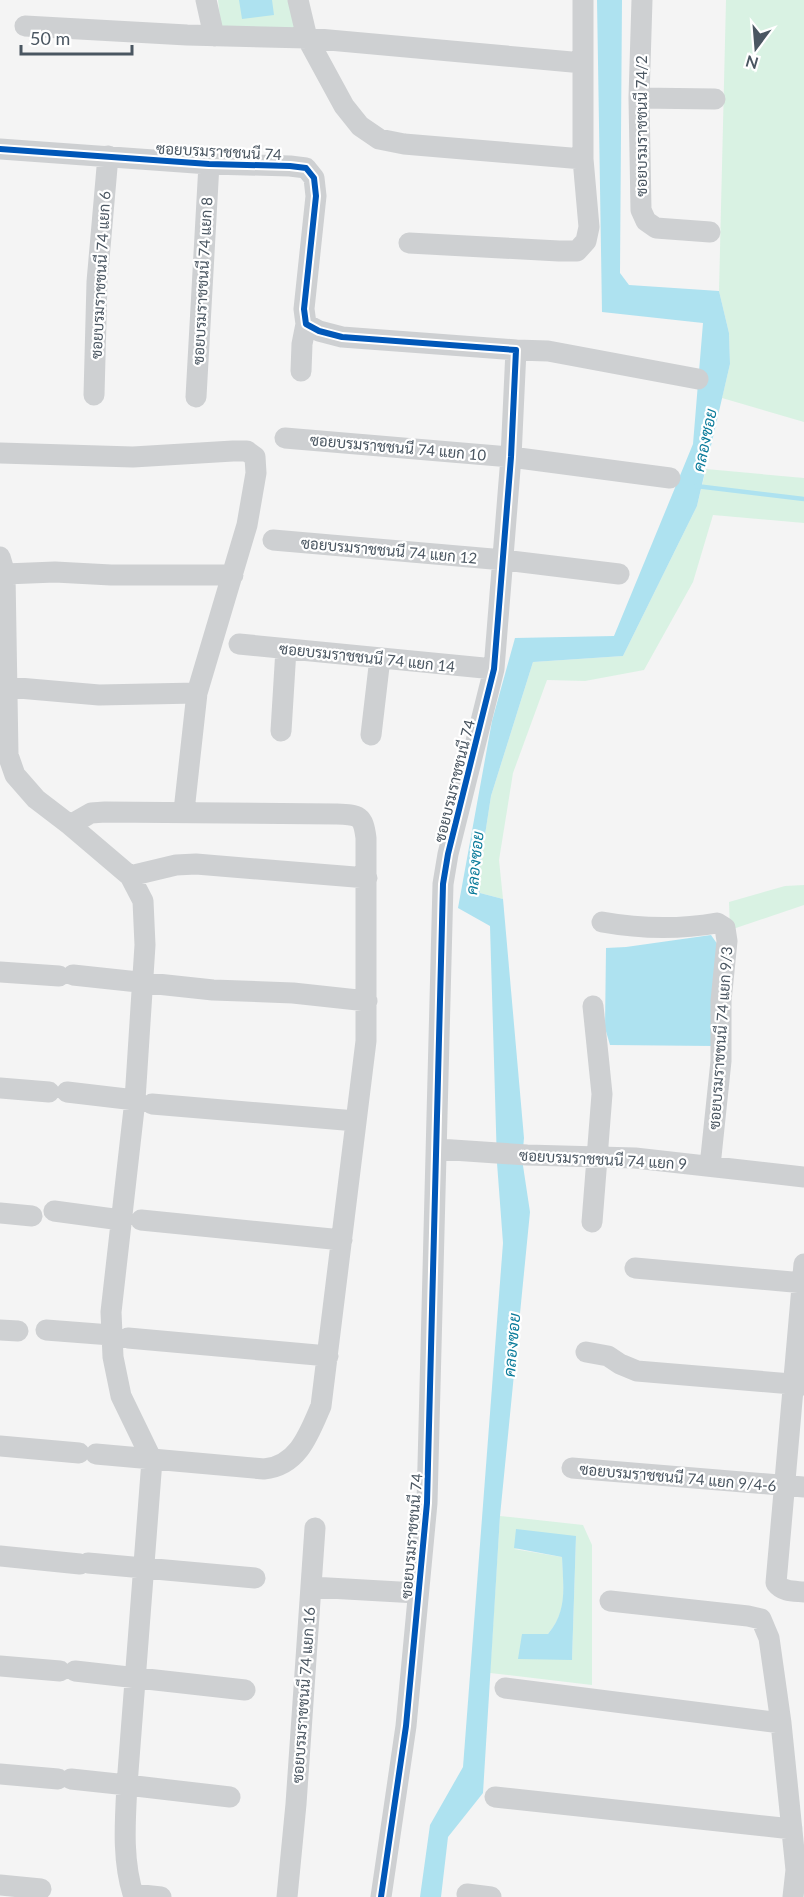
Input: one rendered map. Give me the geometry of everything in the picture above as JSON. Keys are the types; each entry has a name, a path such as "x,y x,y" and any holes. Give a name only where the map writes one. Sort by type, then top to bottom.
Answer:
{"street":[{"path":"206,0 214,36"},
{"path":"298,0 307,38 344,106 360,126 379,139 404,144 583,159"},
{"path":"409,243 577,251 586,241 589,227 583,159 583,0"},
{"name":"ซอยบรมราชชนนี 74/2","path":"642,0 639,98 641,210 646,221 656,228 710,232"},
{"path":"25,26 214,36 307,38 583,63"},
{"path":"639,98 715,99"},
{"name":"ซอยบรมราชชนนี 74","path":"0,149 210,164 306,168 314,178 316,196 304,309 306,324 302,344 301,370"},
{"name":"ซอยบรมราชชนนี 74 แยก 6","path":"94,394 97,282 108,156"},
{"name":"ซอยบรมราชชนนี 74 แยก 8","path":"196,397 210,164"},
{"path":"306,324 319,332 342,337 548,351 698,379"},
{"name":"ซอยบรมราชชนนี 74","path":"381,1897 406,1726 428,1493 443,884 448,854 494,669 504,560 516,350"},
{"name":"ซอยบรมราชชนนี 74 แยก 10","path":"285,438 511,458 670,478"},
{"path":"0,454 133,458 247,451 255,457 256,473 247,525 197,693 184,811"},
{"name":"ซอยบรมราชชนนี 74 แยก 12","path":"273,540 504,560 619,574"},
{"path":"161,1897 134,1896 129,1879 125,1833 153,1460 121,1396 116,1376 120,1336 111,1312 131,1220 144,1102 143,901 130,876 36,799 15,775 8,755 3,566 111,575 233,574"},
{"name":"ซอยบรมราชชนนี 74 แยก 14","path":"239,644 494,669"},
{"path":"281,731 286,649"},
{"path":"371,735 380,658"},
{"path":"7,687 99,695 197,693"},
{"path":"0,1446 264,1469 277,1468 289,1462 303,1443 321,1406 366,1041 367,878 364,822 360,818 351,814 184,811 91,813 70,825"},
{"path":"130,876 196,864 367,878"},
{"name":"ซอยบรมราชชนนี 74 แยก 9/3","path":"602,922 636,928 667,929 717,923 725,928 727,941 721,1001 721,1061 710,1166"},
{"path":"0,972 142,982 213,990 293,993 367,1001"},
{"path":"592,1222 602,1094 593,1006"},
{"path":"0,1088 356,1120"},
{"name":"ซอยบรมราชชนนี 74 แยก 9","path":"438,1149 527,1155 635,1158 804,1177"},
{"path":"54,1211 342,1240"},
{"path":"0,1213 32,1216"},
{"path":"635,1268 803,1276 794,1486 776,1583 780,1587 795,1591"},
{"path":"46,1330 328,1356"},
{"path":"586,1352 608,1356 638,1371 799,1385"},
{"name":"ซอยบรมราชชนนี 74 แยก 9/4-6","path":"572,1468 794,1486"},
{"name":"ซอยบรมราชชนนี 74 แยก 16","path":"287,1897 296,1804 315,1528"},
{"path":"0,1556 145,1566 255,1578"},
{"name":"ซอยบรมราชชนนี 74 แยก 16","path":"311,1587 417,1593"},
{"path":"610,1601 747,1616 761,1620 769,1638 781,1723 797,1886"},
{"path":"0,1666 245,1690"},
{"path":"505,1688 781,1723"},
{"path":"0,1774 230,1797"},
{"path":"495,1797 792,1829"},
{"path":"0,1886 42,1889"},
{"path":"467,1894 492,1897"}],"green space":[{"path":"218,0 291,0 300,29 221,27"},
{"path":"726,0 804,0 804,422 722,398 730,364 729,333 719,291"},
{"path":"706,469 804,478 804,523 713,515 693,582 644,670 585,681 547,680 513,773 499,860 503,899 480,893 478,879 491,796 533,662 623,656 697,506"},
{"path":"804,885 804,905 730,930 729,902 785,886"},
{"path":"500,1516 583,1525 592,1545 592,1685 490,1673","holes":["576,1537 572,1659 548,1634 555,1625 562,1607 564,1588 562,1557 514,1549"]}],"water":[{"path":"239,0 272,0 274,15 242,19"},
{"name":"คลองซอย","path":"597,0 622,0 620,273 629,285 719,291 729,333 730,364 697,506 623,656 533,662 491,796 478,880 480,893 503,899 524,1138 522,1159 530,1212 500,1516 483,1793 448,1837 441,1897 420,1897 430,1825 463,1767 503,1243 497,1163 490,926 458,908 492,721 515,638 614,636 693,444 703,323 602,312"},
{"path":"711,935 718,945 713,1046 610,1045 605,1028 606,948"},
{"path":"516,1529 576,1536 572,1660 518,1659 522,1634 548,1634 554,1625 559,1616 563,1588 562,1557 514,1548"}],"waterway":[{"path":"696,486 804,499"}],"cycle path":[{"path":"0,149 209,164 306,168 314,178 316,196 304,309 306,324 319,331 342,337 516,350 511,457 494,669 448,854 443,884 427,1503 406,1726 381,1897"}]}
